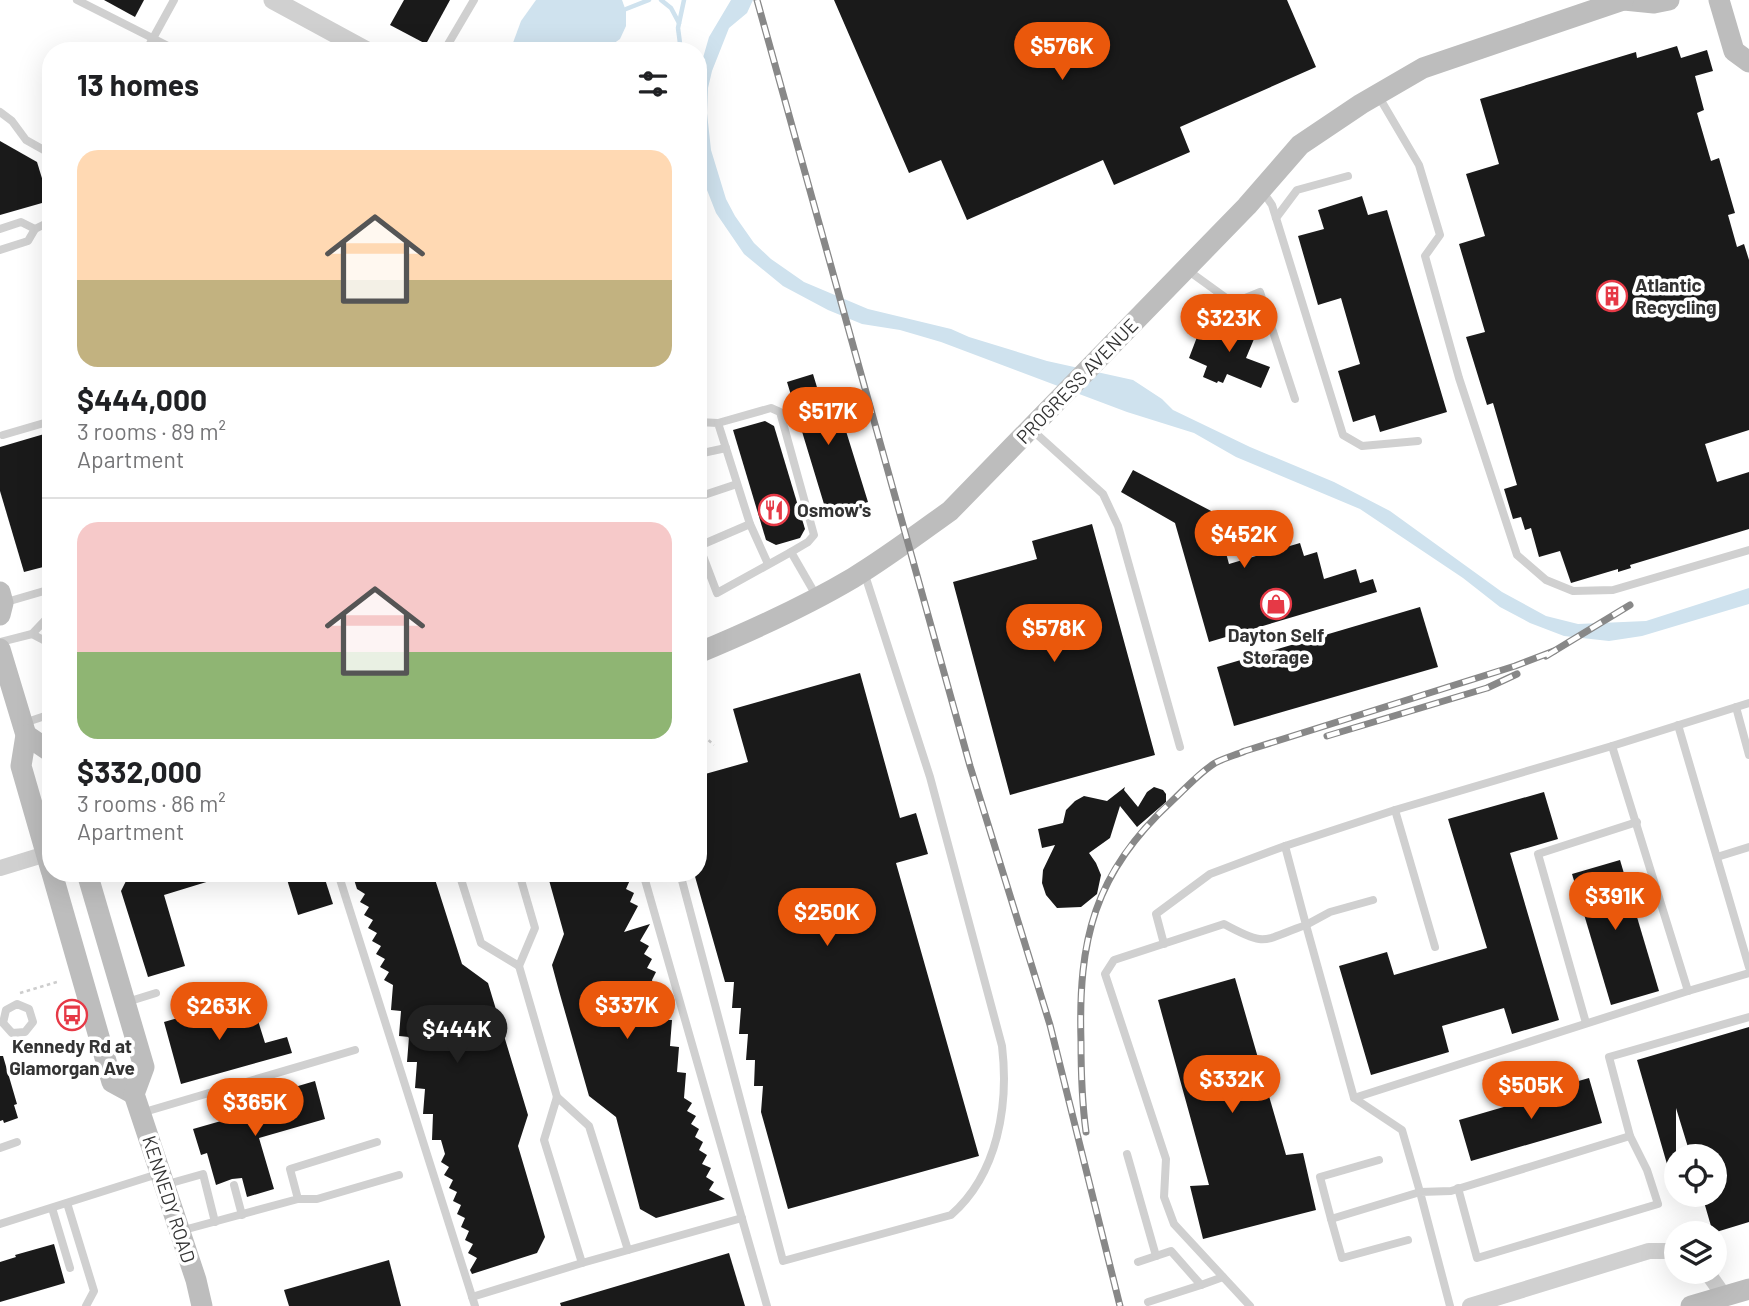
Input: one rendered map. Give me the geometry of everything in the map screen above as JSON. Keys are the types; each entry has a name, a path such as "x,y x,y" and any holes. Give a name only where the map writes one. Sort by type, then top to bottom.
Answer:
{"main road":[{"name":"PROGRESS AVENUE","path":"707,649 745,634 864,571 950,511 1186,269 1300,145 1423,68 1623,0 1654,3 1669,0"},
{"path":"1719,0 1734,51 1749,62"},
{"path":"0,649 24,729 21,766 42,836"},
{"path":"24,729 42,744"},
{"path":"56,882 112,1082 137,1103 144,1067 90,882"},
{"name":"KENNEDY ROAD","path":"137,1103 196,1280 202,1306"},
{"path":"1691,1306 1749,1289"}],"street":[{"path":"273,0 350,42"},
{"path":"0,868 42,863"},
{"path":"1470,1306 1649,1251 1664,1251"},
{"path":"1716,1284 1724,1296"}],"lane":[{"path":"77,0 161,42"},
{"path":"151,42 174,0"},
{"path":"449,42 474,0"},
{"path":"1378,94 1419,165 1440,235 1425,256 1459,377 1517,555 1546,580 1573,591 1613,590 1749,550"},
{"path":"0,112 9,118 26,140 42,148"},
{"path":"1276,218 1297,190 1348,176"},
{"path":"1262,189 1272,205 1343,435 1362,446 1418,441"},
{"path":"0,229 21,222 35,229"},
{"path":"0,250 28,241 35,229 42,226"},
{"path":"1186,269 1233,303 1260,292 1295,399"},
{"path":"707,422 718,423 771,408 780,412 814,535 792,552 716,593 707,568"},
{"path":"718,423 750,524 768,564"},
{"path":"3,435 42,424"},
{"path":"1031,429 1103,494 1118,526 1180,747"},
{"path":"707,452 726,448"},
{"path":"707,494 737,484"},
{"path":"707,542 750,524"},
{"path":"792,552 817,597"},
{"path":"682,882 783,1261 951,1215 967,1201 980,1179 1000,1126 1004,1100 1002,1046 930,777 864,571"},
{"path":"1,603 42,592"},
{"path":"0,642 32,634 42,623"},
{"path":"32,634 42,639"},
{"path":"1164,944 1156,914 1210,874 1395,810 1749,703"},
{"path":"1736,707 1749,755"},
{"path":"24,729 42,720"},
{"path":"1678,725 1749,967"},
{"path":"1612,746 1688,991"},
{"path":"1395,810 1435,947"},
{"path":"1586,1023 1538,855 1637,822"},
{"path":"1285,846 1354,1098 1402,1130 1450,1306"},
{"path":"1717,857 1749,847"},
{"path":"341,882 474,1302 582,1262 742,1218"},
{"path":"462,882 481,943 519,966"},
{"path":"522,882 535,928 519,966 557,1097 589,1126 628,1250"},
{"path":"646,882 767,1306"},
{"path":"1250,1306 1174,1224 1164,1197 1166,1159 1105,974 1114,960 1224,924 1253,940 1275,939 1330,912 1373,900"},
{"path":"1354,1098 1749,973"},
{"path":"125,1002 156,993"},
{"path":"1458,1188 1477,1258 1658,1204 1647,1170 1630,1136 1609,1057 1749,1017"},
{"path":"137,1103 355,1050"},
{"path":"557,1097 544,1140 582,1262"},
{"path":"1331,1219 1420,1192 1458,1188 1630,1136"},
{"path":"0,1148 18,1142"},
{"path":"299,1199 290,1169 377,1142"},
{"path":"1127,1154 1156,1256"},
{"path":"1379,1160 1320,1177 1342,1258 1408,1240"},
{"path":"0,1224 67,1203 162,1179 203,1174 215,1222"},
{"path":"180,1231 299,1199 317,1199 399,1175"},
{"path":"234,1185 242,1214"},
{"path":"67,1203 94,1292 86,1306"},
{"path":"52,1208 70,1268"},
{"path":"1138,1262 1171,1251 1201,1285"},
{"path":"1148,1302 1223,1277"}],"path":[{"path":"707,739 714,745"},
{"path":"12,995 60,981"}],"water":[{"path":"536,0 622,0 626,11 626,26 616,42 513,42 521,21"},
{"path":"731,0 753,0 747,13 729,28 712,71 707,113 707,44"},
{"path":"707,113 711,150 726,199 735,216 754,243 771,259 804,282 868,309 951,329 1047,361 1133,380 1162,399 1173,410 1250,447 1334,482 1390,511 1502,592 1546,616 1578,624 1646,621 1749,588 1749,604 1642,636 1609,641 1564,636 1530,623 1500,607 1463,578 1360,509 1236,457 1194,433 1127,412 941,342 900,330 862,324 828,310 783,286 744,254 716,213 707,190"}],"building":[{"path":"104,0 144,0 135,17"},
{"path":"404,0 450,0 427,42 390,25"},
{"path":"834,0 1287,0 1316,67 1180,127 1190,152 1114,185 1103,160 967,220 941,160 909,173"},
{"name":"Atlantic Recycling","path":"1677,46 1681,58 1707,50 1713,71 1695,76 1704,110 1697,113 1711,161 1719,158 1735,213 1728,215 1737,247 1744,244 1749,260 1749,430 1705,444 1717,482 1749,472 1749,529 1630,565 1631,568 1618,572 1618,569 1571,583 1560,551 1539,557 1531,528 1525,530 1521,517 1513,519 1504,489 1517,485 1493,403 1487,405 1466,337 1485,332 1459,244 1485,236 1466,174 1499,164 1480,99 1636,52 1637,58"},
{"path":"0,141 37,162 42,178 42,203 0,215"},
{"path":"1362,196 1368,215 1387,210 1447,412 1380,432 1375,415 1353,422 1338,371 1360,364 1341,298 1318,305 1298,236 1324,229 1318,210"},
{"path":"1220,316 1252,329 1249,337 1254,339 1246,358 1270,367 1261,388 1227,374 1223,383 1217,383 1203,377 1207,366 1189,358 1197,337 1204,340 1211,322 1217,324"},
{"path":"813,374 823,407 837,402 868,502 827,514 787,382"},
{"path":"765,421 774,426 805,529 800,538 776,545 766,540 733,430"},
{"path":"42,435 42,567 24,572 0,491 0,447"},
{"path":"1133,470 1215,513 1229,564 1300,543 1304,556 1317,552 1324,579 1356,569 1360,583 1373,579 1377,592 1209,642 1175,523 1121,492"},
{"path":"1092,524 1155,755 1010,795 953,582 1037,559 1032,541"},
{"path":"1420,607 1438,667 1234,726 1217,667"},
{"path":"860,673 900,818 916,813 928,854 896,863 979,1156 788,1209 761,1112 763,1086 754,1086 755,1060 746,1060 748,1034 739,1034 741,1008 732,1008 734,982 725,982 697,882 707,882 707,773 748,762 733,709"},
{"path":"1125,787 1124,790 1138,807 1147,792 1154,787 1163,790 1166,802 1137,827 1120,806 1110,838 1089,853 1101,875 1097,894 1081,907 1057,908 1046,895 1042,883 1043,870 1055,845 1042,848 1038,829 1063,823 1066,810 1084,796 1107,801"},
{"path":"1544,792 1558,839 1510,853 1559,1020 1512,1034 1504,1008 1442,1026 1449,1052 1371,1075 1339,966 1387,952 1394,975 1487,948 1448,819"},
{"path":"1620,860 1659,991 1611,1005 1572,874"},
{"path":"126,882 206,882 164,895 185,966 148,977 121,891"},
{"path":"288,882 326,882 333,904 298,915"},
{"path":"355,882 436,882 462,964 488,983 528,1115 518,1146 545,1237 537,1253 472,1274 470,1270 477,1258 468,1253 473,1244 465,1240 469,1231 461,1227 465,1218 457,1214 461,1205 453,1201 457,1192 449,1188 453,1180 444,1175 449,1167 441,1162 445,1154 441,1140 432,1140 433,1114 423,1114 425,1089 415,1088 417,1062 407,1062 409,1037 399,1036 401,1011 391,1010 393,985 384,980 389,972 380,967 385,959 376,954 381,946 372,941 377,933 368,928 373,920 364,915 369,907 360,902 365,894 357,889"},
{"path":"550,882 629,882 626,889 634,893 630,902 638,906 624,932 650,924 640,941 649,946 644,954 652,959 647,968 656,972 652,980 655,994 664,994 662,1020 672,1020 670,1046 679,1047 677,1072 686,1073 684,1098 692,1103 687,1111 696,1116 691,1124 699,1129 695,1137 703,1142 699,1150 707,1155 702,1164 711,1168 706,1177 714,1182 709,1190 725,1199 656,1218 640,1209 616,1117 589,1096 559,991 552,965 564,934"},
{"path":"1235,978 1286,1155 1303,1153 1316,1210 1203,1239 1190,1186 1209,1185 1158,1000"},
{"path":"236,1001 241,1015 255,1011 265,1043 287,1037 292,1053 181,1084 164,1022"},
{"path":"1749,1027 1749,1222 1727,1229 1727,1221 1710,1221 1705,1207 1727,1207 1727,1144 1687,1144 1676,1108 1676,1144 1664,1144 1664,1154 1637,1060"},
{"path":"0,1056 3,1056 17,1104 14,1105 18,1118 4,1123 3,1120 0,1121"},
{"path":"1589,1078 1602,1123 1471,1161 1459,1120 1576,1086 1575,1082"},
{"path":"315,1081 325,1119 259,1138 274,1189 247,1197 242,1178 216,1185 207,1153 201,1155 193,1129 291,1101 288,1089"},
{"path":"54,1244 65,1283 0,1302 0,1262"},
{"path":"729,1253 745,1306 561,1306 560,1303"},
{"path":"389,1260 401,1306 289,1306 284,1290"}],"waterway":[{"path":"626,9 649,0"},
{"path":"661,0 671,8 679,23"},
{"path":"680,42 678,28 684,0"}],"railway":[{"path":"757,0 970,766 1050,1025 1120,1306"},
{"path":"1546,656 1630,605"},
{"path":"1086,1132 1081,1005 1088,940 1096,910 1108,882 1124,855 1145,829 1198,776 1215,763 1554,651"},
{"path":"1327,736 1487,688 1517,674"}],"place":[{"name":"Atlantic Recycling","path":"1612,296"},
{"name":"Osmow's","path":"774,510"},
{"name":"Dayton Self Storage","path":"1276,604"},
{"name":"Kennedy Rd at Glamorgan Ave","path":"72,1015"}]}
